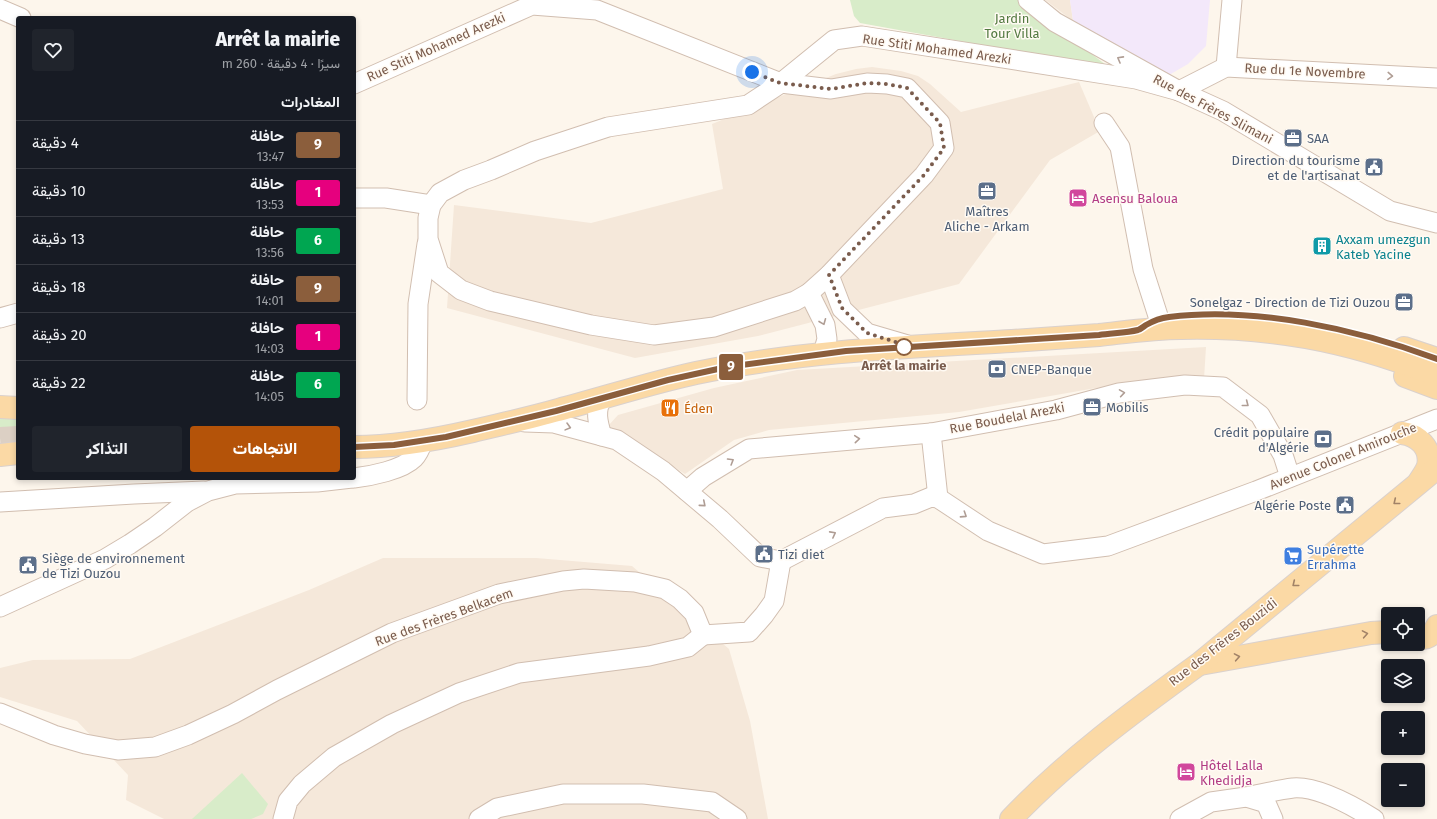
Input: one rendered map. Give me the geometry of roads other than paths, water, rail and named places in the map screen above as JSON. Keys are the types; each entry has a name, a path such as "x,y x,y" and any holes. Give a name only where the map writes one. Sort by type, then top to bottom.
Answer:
{"main road":[{"path":"1140,330 1146,325 1159,319 1174,316 1210,314 1264,317 1368,336 1435,367"},
{"path":"356,447 394,445 423,441 516,421 696,373 823,353 912,346 1099,335 1140,330 1226,328 1285,333 1327,341 1435,367"},
{"path":"0,407 16,408"},
{"path":"1402,433 1414,436 1424,446 1427,452 1428,465 1418,483"},
{"path":"0,455 16,453"},
{"name":"Rue des Frères Bouzidi","path":"1011,819 1054,776 1159,692 1199,664 1437,468"},
{"path":"1199,664 1381,632"}],"street":[{"name":"Rue des Frères Slimani","path":"1028,0 1055,22 1179,91 1223,112 1390,211 1437,223"},
{"path":"1226,67 1232,0"},
{"name":"Rue Stiti Mohamed Arezki","path":"356,83 532,5 597,10 780,83 834,40 862,36 1136,79 1179,91"},
{"path":"0,9 16,16"},
{"name":"Rue du 1e Novembre","path":"1179,91 1226,67 1437,78"},
{"path":"418,400 418,304 428,239 428,218 432,205 440,193 464,180 535,151 608,127 748,105 780,83 831,89 867,83 887,84 907,88 940,123 944,148 924,175 829,275 809,292 794,301 714,327 654,335 591,326 490,301 461,290 439,273 428,239"},
{"path":"1104,123 1120,147 1142,269 1159,319"},
{"path":"356,198 386,198 432,205"},
{"path":"829,275 842,308 867,333 912,346"},
{"path":"809,292 825,325 827,339 823,353"},
{"path":"0,318 16,314"},
{"name":"Rue Boudelal Arezki","path":"687,491 703,477 749,450 931,433 1056,410 1119,393 1185,385 1223,387 1260,415 1282,455 1290,477"},
{"path":"602,436 598,423 598,409 599,403 603,398"},
{"name":"Avenue Colonel Amirouche","path":"938,498 988,531 1043,554 1108,546 1248,494 1437,419"},
{"path":"516,421 554,423 617,440 663,471 720,518 760,557 781,561 883,508 914,504 931,497 938,498 931,433"},
{"path":"356,478 367,476 405,465 415,458 423,441"},
{"path":"0,502 208,491 240,484 317,482 335,480"},
{"path":"0,607 105,559 155,527 187,502 208,491"},
{"path":"134,494 143,497 150,503 155,512 155,527"},
{"path":"283,819 288,801 302,784 334,758 392,724 458,693 519,673 657,655 688,647 703,635 749,632 774,601 781,561"},
{"name":"Rue des Frères Belkacem","path":"0,713 84,744 118,750 155,747 233,714 392,633 498,594 563,581 584,579 635,582 665,589 680,599 694,613 703,635"},
{"path":"1180,819 1211,802 1294,788 1328,794 1374,819"},
{"path":"479,819 497,808 563,794 643,794 712,802 737,819"},
{"path":"1246,797 1266,803 1273,819"}],"tunnel":[{"path":"0,438 16,437"}],"place":[{"name":"SAA","path":"1293,138"},
{"name":"Direction du tourisme et de l'artisanat","path":"1374,167"},
{"name":"Maîtres Aliche - Arkam","path":"987,191"},
{"name":"Asensu Baloua","path":"1078,198"},
{"name":"Axxam umezgun Kateb Yacine","path":"1322,246"},
{"name":"Sonelgaz - Direction de Tizi Ouzou","path":"1404,302"},
{"name":"Arrêt la mairie","path":"904,347"},
{"name":"CNEP-Banque","path":"997,369"},
{"name":"Mobilis","path":"1092,407"},
{"name":"Éden","path":"670,408"},
{"name":"Crédit populaire d'Algérie","path":"1323,439"},
{"name":"Algérie Poste","path":"1345,505"},
{"name":"Tizi diet","path":"764,554"},
{"name":"Supérette Errahma","path":"1293,556"},
{"name":"Siège de environnement de Tizi Ouzou","path":"28,565"},
{"name":"Hôtel Lalla Khedidja","path":"1186,772"}],"park label":[{"name":"Jardin Tour Villa","path":"1012,26"}]}
